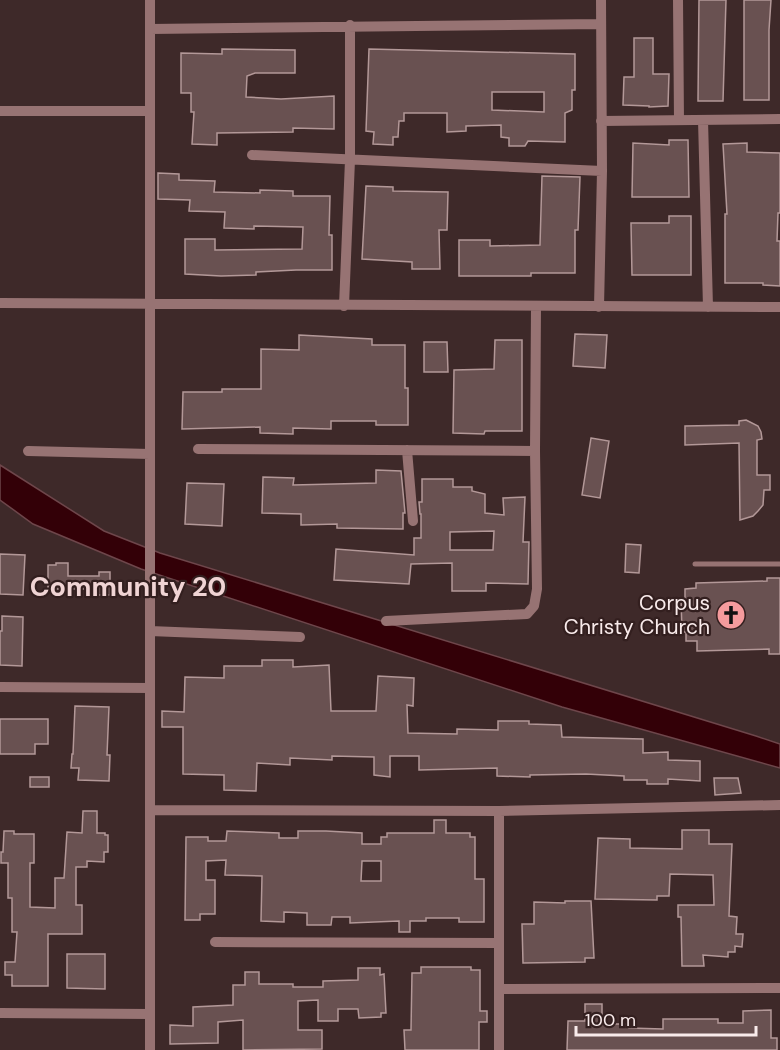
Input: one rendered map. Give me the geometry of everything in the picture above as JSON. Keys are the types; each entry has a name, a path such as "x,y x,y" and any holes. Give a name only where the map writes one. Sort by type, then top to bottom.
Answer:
{"street":[{"path":"150,0 150,1050"},
{"path":"600,307 601,0"},
{"path":"678,0 679,120"},
{"path":"150,29 601,24"},
{"path":"344,306 350,160 350,26"},
{"path":"0,111 149,111"},
{"path":"601,121 780,119"},
{"path":"703,120 708,307"},
{"path":"252,155 602,171"},
{"path":"0,303 780,307"},
{"path":"386,621 527,614 534,606 537,589 536,307"},
{"path":"198,449 535,451"},
{"path":"407,450 413,521"},
{"path":"28,451 150,454"},
{"path":"150,631 300,637"},
{"path":"0,687 150,688"},
{"path":"150,810 499,811 780,805"},
{"path":"499,811 499,1050"},
{"path":"215,942 499,943"},
{"path":"500,988 780,988"},
{"path":"0,1013 150,1014"}],"lane":[{"path":"695,564 780,564"}],"shaded area":[{"path":"0,465 104,531 160,553 780,744 780,768 562,707 141,569 33,524 0,500"}],"building":[{"path":"699,0 726,0 723,101 698,101"},
{"path":"744,0 771,0 769,100 744,100"},
{"path":"634,38 653,38 653,74 669,74 668,106 623,105 624,77 634,77"},
{"path":"222,49 295,50 295,73 255,73 247,76 246,97 281,99 334,96 334,129 293,128 293,132 217,133 217,145 192,144 194,112 191,112 191,93 181,93 181,53 222,54"},
{"path":"369,49 575,54 575,90 572,90 572,110 565,113 565,142 528,141 525,146 509,146 509,138 501,137 501,125 466,126 466,131 447,132 447,113 404,113 404,121 399,121 398,137 393,137 393,145 373,144 374,132 366,131","holes":["492,92 544,92 544,112 492,110"]},
{"path":"669,140 688,140 689,197 632,197 633,143 669,145"},
{"path":"747,143 747,152 780,153 780,213 778,213 777,241 780,241 780,286 763,285 763,283 725,283 725,214 727,214 723,144"},
{"path":"158,173 179,174 179,180 215,181 214,192 293,191 293,196 330,196 329,235 332,235 332,270 256,272 256,275 221,276 185,274 185,239 215,239 215,250 302,249 303,227 224,228 225,212 189,211 190,200 158,199"},
{"path":"542,176 580,177 578,230 575,230 575,273 531,273 531,276 459,276 459,240 490,240 490,246 540,245"},
{"path":"366,186 393,187 393,191 448,192 447,230 439,230 440,269 412,269 412,262 362,259"},
{"path":"669,216 691,216 691,275 632,275 631,223 669,223"},
{"path":"575,334 607,335 605,368 573,366"},
{"path":"299,335 372,339 372,345 405,345 408,425 376,425 376,421 331,421 331,429 293,428 293,434 260,433 260,427 182,429 183,392 261,389 261,349 299,350"},
{"path":"495,340 522,340 522,431 485,431 484,434 453,433 454,370 494,369"},
{"path":"424,342 447,342 448,372 424,372"},
{"path":"746,420 758,426 761,432 762,439 757,440 757,475 770,475 770,490 764,490 763,505 753,516 740,520 739,443 685,445 685,426 739,425 739,421"},
{"path":"591,438 609,441 600,498 582,495"},
{"path":"376,470 401,471 405,513 403,513 403,529 337,528 337,524 301,525 301,514 262,513 263,477 294,478 293,485 376,483"},
{"path":"422,479 453,479 453,487 472,487 472,491 485,494 485,513 504,515 503,498 525,497 523,542 529,542 528,584 486,583 486,591 452,591 452,563 411,564 409,584 334,580 336,549 414,555 414,538 421,538 419,502 422,502","holes":["494,531 493,550 450,550 450,532"]},
{"path":"187,483 224,484 222,526 185,524"},
{"path":"626,544 641,545 639,573 625,572"},
{"path":"0,554 25,555 23,595 0,594"},
{"path":"56,563 68,563 68,576 99,576 99,572 110,572 110,595 85,595 85,589 48,589 48,565 56,565"},
{"name":"Corpus Christy Church","path":"767,578 780,578 780,654 769,654 769,649 697,651 697,641 686,641 686,632 682,632 681,599 685,599 685,589 696,588 696,583 767,581"},
{"path":"2,616 23,617 22,666 0,665"},
{"path":"262,660 293,660 293,667 329,665 331,711 376,711 378,676 414,678 413,706 407,705 408,733 457,734 457,729 498,730 498,721 529,721 529,724 561,725 562,737 643,739 643,753 668,752 668,760 700,761 700,781 668,779 668,784 647,784 647,780 624,780 624,776 586,774 497,776 497,768 419,770 419,756 390,756 390,777 374,775 374,757 332,756 332,760 290,758 290,765 257,763 256,791 224,790 224,775 183,774 183,727 162,727 162,711 184,712 185,677 224,678 224,666 262,666"},
{"path":"75,706 109,707 107,755 110,755 109,781 78,780 79,768 71,768"},
{"path":"0,719 48,719 48,744 35,744 35,754 0,754"},
{"path":"30,777 49,777 49,787 30,787"},
{"path":"714,778 738,778 741,793 715,795"},
{"path":"83,811 97,811 97,833 108,835 108,852 104,852 104,862 87,861 87,867 76,867 76,905 82,905 82,934 48,934 48,986 12,986 12,975 5,975 5,962 15,962 17,932 12,932 12,898 8,898 8,863 1,863 4,831 14,831 14,834 34,834 34,863 30,863 30,907 55,908 55,878 64,878 67,832 82,833"},
{"path":"434,820 446,820 446,833 470,833 470,837 475,837 475,879 484,879 484,922 459,922 459,918 426,918 426,921 410,921 410,932 399,932 399,921 350,923 350,917 332,917 331,925 307,925 307,913 284,912 284,922 261,921 262,876 225,875 226,860 206,861 206,880 215,880 215,914 200,914 200,920 185,920 186,837 208,837 208,841 226,841 227,831 279,833 279,838 298,838 298,831 326,831 362,833 362,844 381,844 381,837 387,837 387,833 434,833","holes":["362,861 381,861 381,881 361,881"]},
{"path":"682,830 709,830 709,844 732,844 729,916 737,917 736,934 743,934 742,947 735,946 735,952 728,952 728,957 703,955 704,966 682,966 681,917 678,917 678,905 714,905 713,875 670,874 669,896 657,896 657,900 595,899 598,838 630,839 630,848 682,849"},
{"path":"565,901 591,901 594,958 585,958 585,962 523,963 522,924 534,924 534,902 565,903"},
{"path":"67,954 105,954 105,989 67,988"},
{"path":"421,967 471,967 471,970 480,970 480,1011 487,1011 487,1022 479,1022 479,1050 405,1050 404,1030 411,1030 412,973 421,973"},
{"path":"358,968 380,968 380,975 384,974 386,1013 381,1013 381,1017 359,1018 358,1009 338,1009 338,1021 318,1021 318,1000 298,1001 298,1030 322,1030 322,1049 243,1050 243,1020 218,1022 218,1043 170,1044 170,1025 193,1026 193,1007 233,1005 233,985 245,985 245,972 259,972 259,984 323,987 323,981 358,980"},
{"path":"585,1004 602,1004 602,1024 629,1024 629,1028 663,1029 663,1019 718,1019 718,1023 743,1023 743,1011 771,1010 771,1038 777,1038 777,1050 567,1050 568,1021 585,1021"}],"place":[{"name":"Corpus Christy Church","path":"731,615"}],"district":[{"name":"Community 20","path":"128,587"}]}
